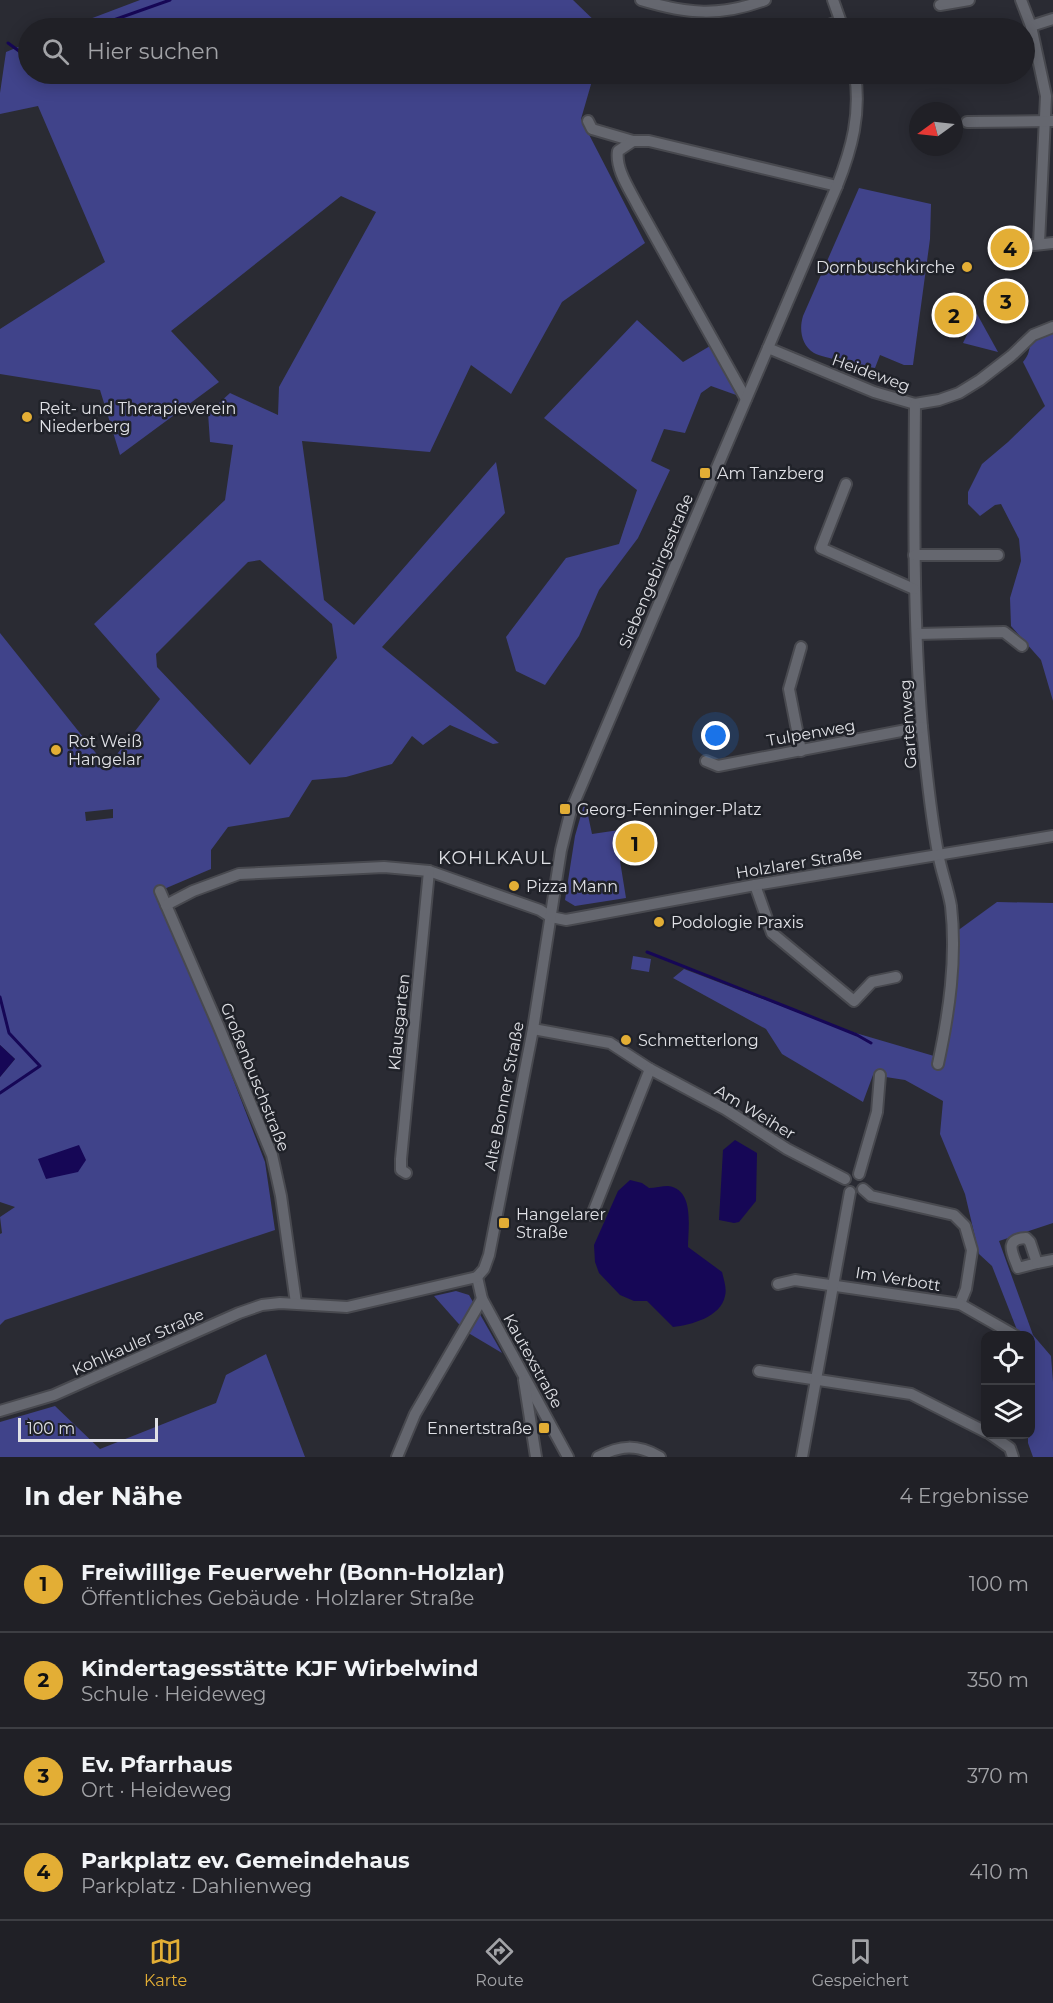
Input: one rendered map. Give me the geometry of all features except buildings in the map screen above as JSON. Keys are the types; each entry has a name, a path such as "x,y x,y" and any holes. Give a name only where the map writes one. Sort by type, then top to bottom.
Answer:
{"street":[{"path":"642,0 670,9 706,13 744,7 765,0"},
{"path":"833,0 839,18"},
{"path":"940,5 969,0"},
{"path":"1022,0 1029,18"},
{"path":"1035,25 1053,20"},
{"path":"1035,41 1049,120 1039,243"},
{"name":"Siebengebirgsstraße","path":"551,917 561,850 571,810 837,186 852,143 858,102 856,84"},
{"path":"967,122 1049,120"},
{"path":"588,121 592,129 633,141 649,141 837,186"},
{"path":"633,141 618,151 617,158 623,178 746,399"},
{"path":"1025,246 1053,243"},
{"name":"Heideweg","path":"768,348 874,392 915,404 959,393 1011,356 1033,335 1053,327"},
{"name":"Gartenweg","path":"915,404 914,589 922,727 929,802 938,855 951,906 952,970 947,1023 938,1064"},
{"path":"846,484 821,548 914,589"},
{"path":"914,555 998,555"},
{"path":"917,634 1004,632 1022,646"},
{"path":"801,647 789,688 801,751"},
{"name":"Tulpenweg","path":"706,760 718,766 922,727"},
{"name":"Holzlarer Straße","path":"551,917 566,920 755,885 1053,836"},
{"path":"166,905 193,891 239,874 384,867 429,871 540,910 551,917"},
{"name":"Klausgarten","path":"406,1173 401,1170 400,1159 429,871"},
{"path":"755,885 772,933 854,1001 872,982 896,977"},
{"name":"Großenbuschstraße","path":"160,891 272,1155 281,1196 292,1303"},
{"name":"Alte Bonner Straße","path":"477,1277 484,1269 489,1255 533,1029 551,917"},
{"name":"Am Weiher","path":"533,1029 610,1043 650,1069 725,1109 787,1149 845,1179"},
{"path":"592,1215 650,1069"},
{"path":"859,1174 877,1112 880,1076"},
{"path":"852,1173 859,1174 865,1181 863,1189 857,1193 850,1192 844,1185 845,1179 852,1173"},
{"name":"Im Verbott","path":"863,1189 871,1196 954,1215 965,1226 972,1250 966,1290 960,1304"},
{"path":"802,1457 850,1192"},
{"path":"1037,1263 1053,1260"},
{"path":"292,1303 347,1306 477,1277"},
{"name":"Kautexstraße","path":"477,1277 482,1299 568,1457"},
{"path":"778,1284 795,1280 832,1285"},
{"name":"Im Verbott","path":"832,1285 960,1304 1009,1331"},
{"path":"397,1457 415,1414 482,1299"},
{"name":"Kohlkauler Straße","path":"0,1411 54,1395 239,1313 262,1305 292,1303"},
{"path":"759,1371 911,1394 981,1429"},
{"path":"522,1372 536,1457"},
{"path":"997,1439 1010,1448 1013,1457"},
{"path":"598,1457 609,1450 625,1446 651,1452 660,1457"}],"shaded area":[{"path":"140,0 573,0 592,18 92,18"},
{"path":"18,47 18,84 591,84 581,119 645,243 562,302 511,394 471,365 430,452 302,441 324,600 354,625 496,462 505,513 382,647 499,743 493,744 450,725 423,745 412,736 392,764 346,777 312,780 289,817 228,827 211,850 211,869 157,892 191,970 265,1162 275,1230 5,1320 0,1325 0,1234 2,1233 0,1217 15,1207 0,1202 0,1077 15,1059 0,1045 0,633 107,767 160,699 94,624 225,500 233,445 210,442 208,413 230,393 278,415 279,387 376,212 341,196 171,331 219,382 120,455 100,390 0,374 0,329 105,262 38,106 0,114 0,93 6,52","holes":["260,560 332,624 337,658 250,765 157,667 156,654 248,562","113,809 113,818 86,821 85,812"]},
{"path":"859,188 931,204 930,239 913,365 904,365 880,355 875,368 825,357 810,350 802,336 803,316"},
{"path":"977,314 998,352 963,343"},
{"path":"637,320 683,362 710,346 739,396 711,386 701,393 685,433 664,429 651,461 670,470 638,538 599,590 579,636 545,685 516,671 506,637 566,558 619,544 637,490 544,418"},
{"path":"1053,329 1053,701 1041,660 1011,626 1010,598 1021,561 1019,539 1001,504 995,505 980,516 968,504 968,492 982,464 1045,406 1023,362 1031,343 1038,336"},
{"name":"Georg-Fenninger-Platz","path":"585,801 592,834 626,829 630,857 620,861 626,898 575,906 565,900 575,836"},
{"path":"997,902 1053,903 1053,1223 999,1241 1032,1331 1017,1331 992,1266 979,1254 965,1194 940,1134 943,1101 905,1080 873,1075 863,1102 782,1054 766,1029 673,978 684,969 842,1029 934,1056 938,1055 953,934"},
{"path":"633,956 651,959 649,972 631,969"},
{"path":"0,1045 15,1059 0,1077"},
{"path":"735,1140 757,1153 756,1201 739,1222 734,1223 719,1220 723,1150"},
{"path":"79,1145 86,1160 78,1172 46,1179 38,1159"},
{"path":"630,1180 642,1183 649,1188 668,1186 683,1194 689,1220 688,1247 722,1272 726,1293 722,1303 712,1315 696,1322 673,1327 647,1301 634,1301 620,1295 599,1273 595,1262 594,1245 618,1191"},
{"path":"456,1291 469,1295 502,1353 465,1331 434,1296"},
{"path":"1035,1337 1051,1356 1053,1457 1033,1457 1028,1439 1035,1439"},
{"path":"266,1354 305,1457 0,1457 0,1422 55,1406 100,1449 216,1403 226,1375"}],"waterway":[{"path":"119,18 170,0"},
{"path":"8,43 18,50"},
{"path":"647,952 857,1035 871,1043"},
{"path":"0,997 9,1033 40,1066 0,1093"}],"place":[{"name":"Parkplatz ev. Gemeindehaus","path":"1010,248"},
{"name":"Dornbuschkirche","path":"967,267"},
{"name":"Ev. Pfarrhaus","path":"1006,301"},
{"name":"Kindertagesstätte KJF Wirbelwind","path":"954,315"},
{"name":"Reit- und Therapieverein Niederberg","path":"27,417"},
{"name":"Am Tanzberg","path":"705,473"},
{"name":"Rot Weiß Hangelar","path":"56,750"},
{"name":"Georg-Fenninger-Platz","path":"565,809"},
{"name":"Freiwillige Feuerwehr (Bonn-Holzlar)","path":"635,843"},
{"name":"Pizza Mann","path":"514,886"},
{"name":"Podologie Praxis","path":"659,922"},
{"name":"Schmetterlong","path":"626,1040"},
{"name":"Hangelarer Straße","path":"504,1223"},
{"name":"Ennertstraße","path":"544,1428"}],"district":[{"name":"KOHLKAUL","path":"495,858"}]}
